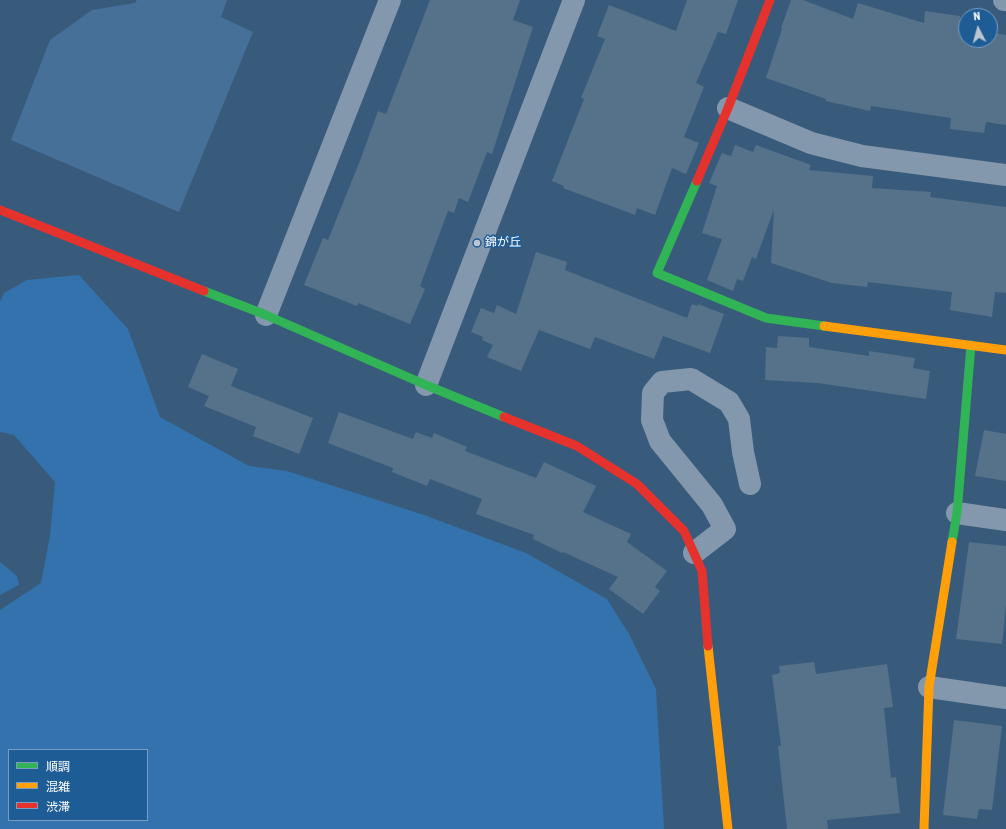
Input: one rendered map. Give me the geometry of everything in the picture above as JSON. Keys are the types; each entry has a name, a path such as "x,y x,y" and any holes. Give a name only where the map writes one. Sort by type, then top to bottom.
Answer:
{"street":[{"path":"266,315 390,0"},
{"path":"426,385 574,0"},
{"path":"770,0 728,108 657,273 766,318 1006,350"},
{"path":"728,108 810,143 862,156 1006,175"},
{"path":"0,210 266,315 426,385 569,443 583,450 637,484 684,531 702,571 705,616 728,829"},
{"path":"924,829 929,687 957,513 971,345"},
{"path":"694,553 725,530 712,505 660,441 652,420 653,393 662,382 691,379 729,402 739,419 742,452 750,484"},
{"path":"957,513 1006,520"},
{"path":"929,687 1006,698"}],"shaded area":[{"path":"137,0 227,0 221,17 253,32 179,212 11,140 50,40 92,10 135,3"},
{"path":"79,275 128,329 160,417 249,466 287,471 424,515 526,553 607,599 629,634 656,689 664,829 0,829 0,610 41,583 50,536 55,482 14,435 0,432 0,302 4,293 27,280"},
{"path":"0,562 17,576 19,585 0,595"}],"building":[{"path":"430,0 520,0 513,20 533,27 492,154 487,152 468,202 459,198 454,213 448,211 420,286 425,289 410,324 358,303 357,306 304,285 323,238 328,240 378,111 386,114"},
{"path":"687,0 738,0 726,34 718,32 696,83 704,87 684,137 699,143 686,174 672,168 655,215 637,208 635,215 563,188 564,186 552,181 584,99 581,98 605,39 597,36 609,5 676,31"},
{"path":"791,0 803,0 853,19 858,3 924,23 925,11 958,16 958,48 998,48 998,34 1006,35 1006,125 986,122 984,133 950,129 951,118 871,106 870,111 826,101 826,99 766,78 782,29 781,28"},
{"path":"735,145 753,152 756,145 811,165 809,170 873,176 872,188 931,192 930,197 1006,207 1006,293 995,292 992,317 950,310 952,292 868,282 867,287 832,283 771,263 774,209 756,259 752,257 743,281 737,279 733,291 707,280 722,239 702,233 717,186 709,183 722,153 731,156"},
{"path":"536,252 567,262 565,270 687,318 692,304 698,306 698,304 724,314 710,353 663,336 654,359 595,337 590,349 539,330 521,371 487,357 493,345 482,340 483,337 471,332 481,308 494,313 497,305 516,314"},
{"path":"778,336 809,338 809,347 869,356 869,351 915,358 913,368 930,371 926,399 818,383 765,380 766,347 777,348"},
{"path":"202,354 238,369 231,386 313,418 299,454 253,436 256,427 204,406 209,396 188,387"},
{"path":"339,412 413,439 416,432 432,438 434,433 467,447 465,451 536,478 544,462 596,486 583,512 631,534 627,542 667,571 655,587 660,591 643,614 609,589 618,577 533,539 534,535 476,514 482,499 430,479 427,486 392,472 393,468 328,443"},
{"path":"984,430 1006,434 1006,481 975,476"},
{"path":"969,542 1006,546 1006,605 1002,644 956,639"},
{"path":"814,662 816,674 887,664 893,707 884,708 891,778 896,777 900,813 827,820 828,829 787,829 778,746 781,746 772,675 780,673 779,666"},
{"path":"954,720 1002,726 992,810 979,809 977,819 943,815"}],"traffic: fast":[{"path":"697,181 657,273 766,318 824,326"},
{"path":"204,291 266,315 426,385 504,417"},
{"path":"952,542 957,513 971,345"}],"traffic: slow":[{"path":"824,326 1006,350"},
{"path":"924,829 929,687 952,542"},
{"path":"708,646 728,829"}],"traffic: jam":[{"path":"697,181 728,108 770,0"},
{"path":"0,210 204,291"},
{"path":"504,417 577,446 637,484 684,531 702,571 708,646"}],"place":[{"name":"錦が丘","path":"477,243"}]}
